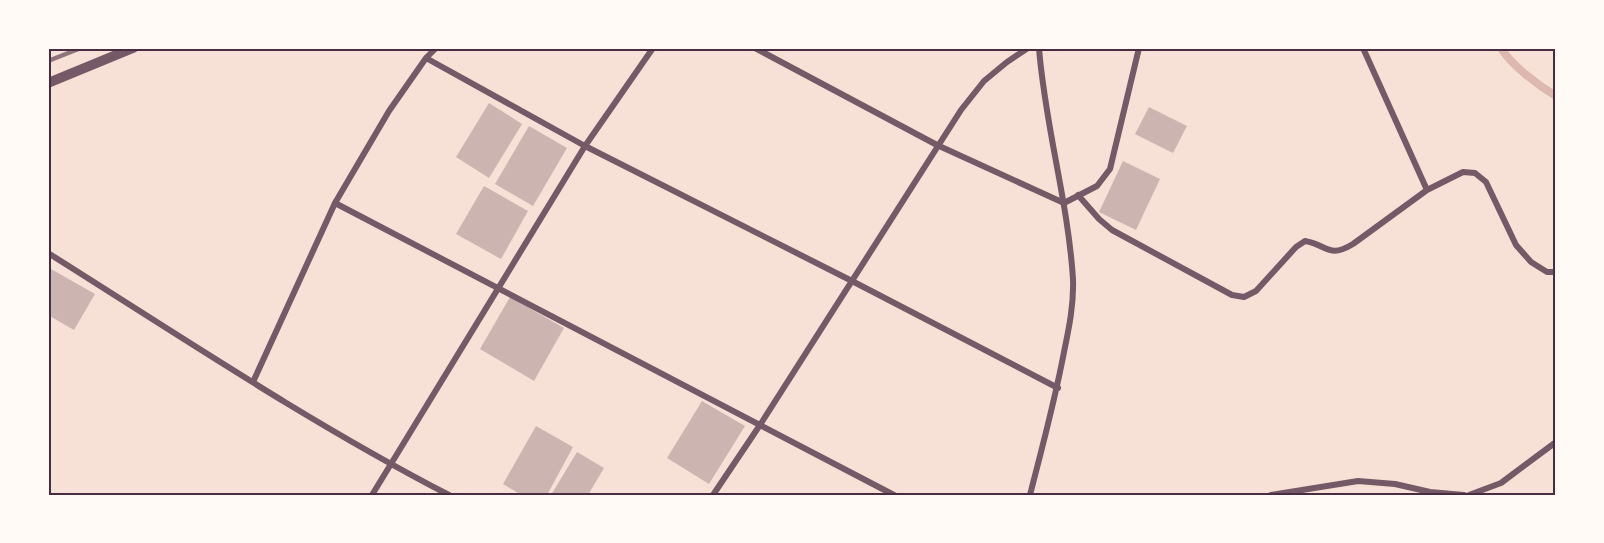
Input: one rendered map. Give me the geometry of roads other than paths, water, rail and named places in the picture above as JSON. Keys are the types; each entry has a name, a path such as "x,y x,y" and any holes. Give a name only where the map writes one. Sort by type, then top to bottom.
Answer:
{"street":[{"path":"48,83 133,48"},
{"path":"253,382 335,203 388,111 426,58 436,48"},
{"path":"372,495 585,146 653,48"},
{"path":"755,48 937,145 1064,202"},
{"path":"713,495 760,425 937,145 984,81 1006,62 1028,48"},
{"path":"1030,495 1058,388 1073,303 1073,280 1064,202 1050,135 1040,48"},
{"path":"1064,202 1096,186 1110,169 1139,48"},
{"path":"1364,48 1427,190"},
{"path":"426,58 585,146 1058,388"},
{"path":"1078,195 1112,230 1232,295 1244,297 1256,291 1296,247 1305,241 1335,252 1342,251 1427,190 1463,172 1475,173 1486,182 1516,245 1531,262 1547,272 1556,272"},
{"path":"335,203 894,495"},
{"path":"48,253 299,412 448,495"},
{"path":"1271,495 1358,482 1395,484 1430,492 1466,495 1501,483 1556,442"}],"waterway":[{"path":"1501,48 1526,75 1556,96"}],"railway":[{"path":"48,61 81,48"}]}
